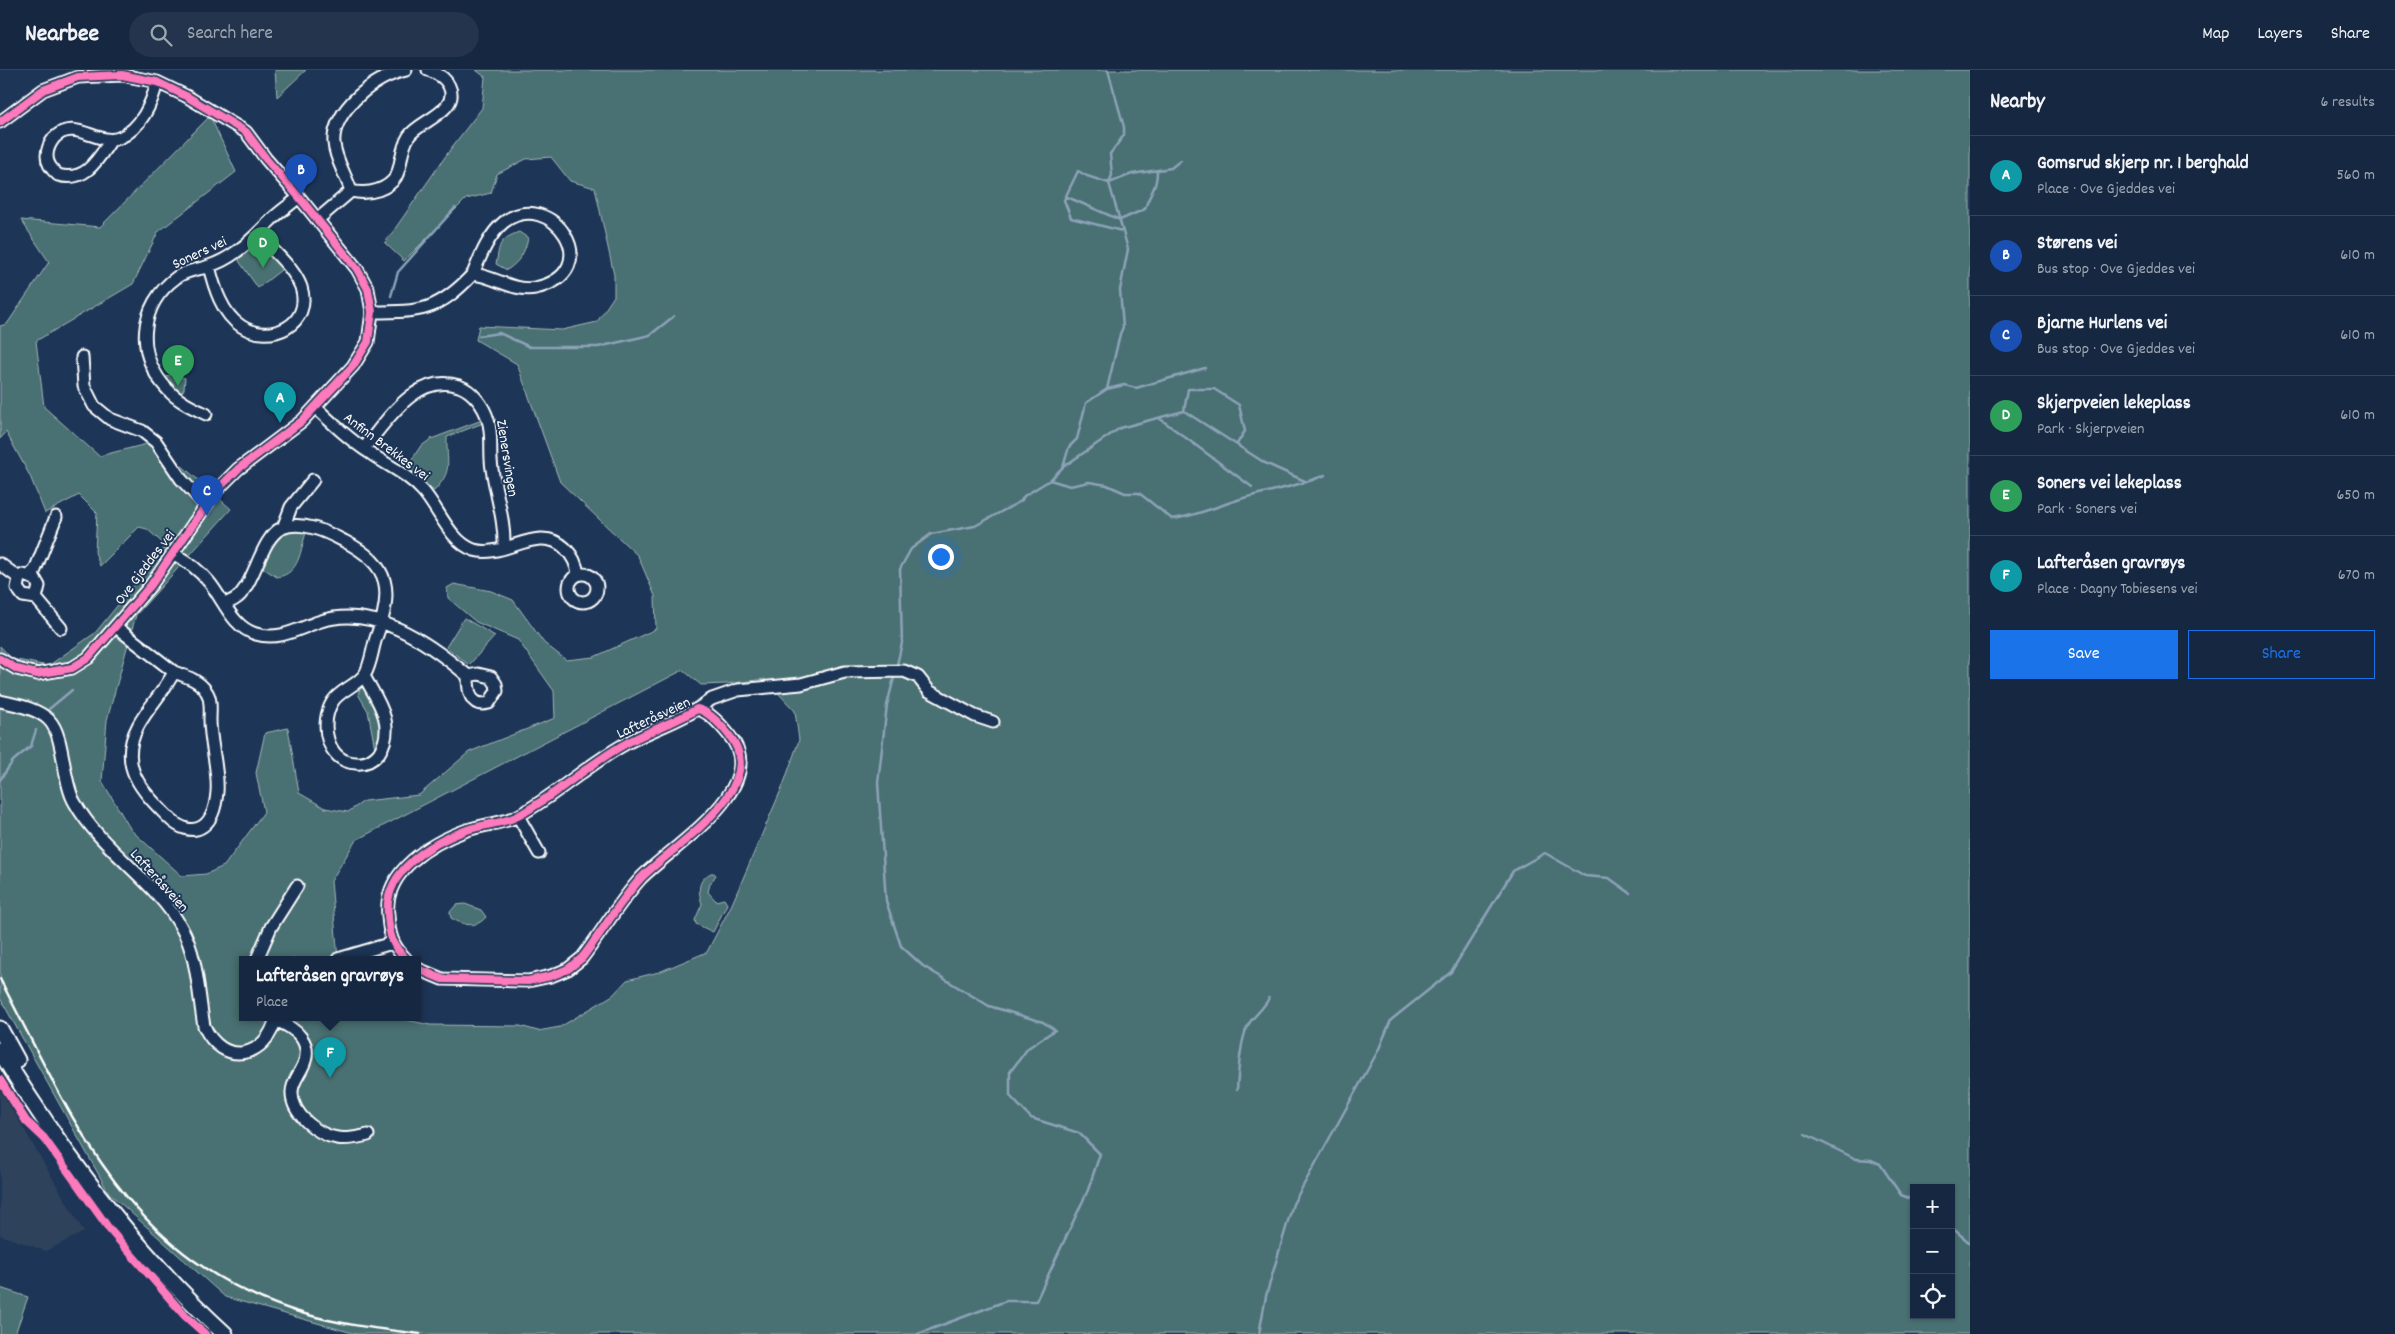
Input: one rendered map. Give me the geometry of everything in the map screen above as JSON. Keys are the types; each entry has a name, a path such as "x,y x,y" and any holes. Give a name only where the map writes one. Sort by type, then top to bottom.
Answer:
{"main road":[{"path":"0,1028 42,1108 50,1128"},
{"path":"0,1050 20,1085 92,1189 122,1228 181,1292 226,1334"}],"street":[{"path":"351,191 335,149 336,125 356,99 375,82 392,73 406,70"},
{"path":"317,220 351,191 372,192 392,182 398,173 402,152 408,137 445,108 451,95 449,86 441,76 428,70"},
{"name":"Ove Gjeddes vei","path":"0,122 43,90 77,73 122,75 156,82 186,96 246,132 363,278 368,289 372,312 370,333 364,350 353,366 291,431 238,469 204,505 174,554 116,627 88,658 72,668 37,674 27,672 0,659"},
{"path":"112,140 90,168 76,176 58,175 50,167 47,156 50,144 56,136 74,130 112,140 121,137 139,123 146,112 156,82"},
{"name":"Soners vei","path":"206,414 182,402 169,391 158,379 148,362 144,338 149,312 157,296 183,273 209,266 237,252 299,197"},
{"path":"372,312 411,311 436,305 457,290 473,274 497,229 512,217 523,214 544,216 554,222 571,246 571,260 568,269 559,278 535,288 523,288 473,274"},
{"path":"209,266 223,306 241,326 262,334 275,334 286,330 298,318 301,311 303,296 301,287 293,272 267,245 259,232"},
{"path":"82,357 84,386 94,406 110,419 142,431 156,442 181,479 204,505"},
{"name":"Zienersvingen","path":"364,448 400,406 419,391 433,385 449,384 464,388 481,403 489,421 490,458 503,520 504,547"},
{"name":"Anfinn Brekkes vei","path":"315,407 347,437 412,480 433,504 448,528 466,545 474,550 495,551 504,547 541,539 555,542 572,554 578,575"},
{"path":"283,528 291,507 313,480"},
{"path":"56,518 35,570 24,577 17,588 23,596 36,598 61,628"},
{"path":"225,604 242,593 269,541 275,533 283,528 296,525 315,528 347,542 374,563 382,575 388,590 382,623 364,676 334,699 328,711 325,725 327,738 337,755 357,764 375,757 382,746 386,724 379,700 364,676"},
{"path":"174,554 188,562 209,582 237,622 245,630 266,637 282,635 338,618 371,619 398,629 434,650 468,676"},
{"path":"0,564 24,577 35,579 39,586 36,598"},
{"path":"116,627 174,672 199,683 207,692 211,743 218,791 208,822 201,828 194,830 188,830 172,821 149,798 138,783 130,761 133,739 139,726 174,672"},
{"path":"697,709 712,699 738,690 801,684 845,672 904,670 918,677 929,691 975,716 992,722"},
{"name":"Lafteråsveien","path":"0,701 39,712 53,725 70,793 82,814 102,840 170,909 182,927 189,944 204,1026 209,1038 226,1051 246,1052 262,1045 269,1037 274,1021"},
{"name":"Lafteråsveien","path":"392,943 389,929 388,900 398,877 415,858 468,830 496,824 518,816 626,743 697,709 703,710 725,730 739,751 738,775 731,791 714,814 641,879 582,958 559,973 528,980 442,979 421,970"},
{"path":"518,816 539,853"},
{"path":"258,956 271,927 296,886"},
{"path":"348,956 392,943 403,956"},
{"path":"279,1021 295,1029 305,1044 305,1061 292,1090 293,1102 300,1114 333,1137 345,1139 368,1135"}],"shaded area":[{"path":"0,1088 84,1232 46,1251 0,1235"}],"green space":[{"path":"275,70 306,70 277,97"},
{"path":"476,70 1970,70 1970,1334 356,1334 225,1297 109,1193 0,998 0,646 12,659 48,666 95,633 166,546 147,529 139,527 100,566 95,552 97,513 79,495 45,513 30,476 6,432 0,439 0,326 7,324 49,262 21,220 100,227 210,116 236,172 158,232 133,284 36,341 44,407 99,456 155,442 231,509 136,615 107,720 102,781 131,830 182,876 206,874 224,866 264,812 256,773 265,733 288,728 299,793 325,808 348,812 364,801 419,795 469,752 555,718 554,691 518,640 476,622 448,598 447,588 454,584 491,591 513,600 544,643 566,660 594,657 656,629 655,596 638,556 560,482 517,364 476,340 479,326 562,330 597,322 614,296 614,275 595,188 570,181 551,157 526,159 497,174 491,193 466,199 404,261 385,243 452,147 482,108 485,77","holes":["683,670 701,685 765,679 795,711 799,740 784,783 732,904 707,952 659,972 627,980 613,995 560,1027 538,1031 520,1026 430,1025 412,1021 239,1021 239,956 338,956 331,881 356,840"]},
{"path":"519,232 528,238 527,243 521,257 507,270 496,264 499,247 504,240"},
{"path":"256,245 281,266 281,270 258,288 239,261 240,257 252,246"},
{"path":"171,374 185,378 184,389 181,394 164,379"},
{"path":"482,420 483,423 447,437 447,472 434,491 407,471 406,469 420,447 431,439"},
{"path":"305,530 306,533 298,560 290,571 285,575 277,577 261,567 276,539 287,533"},
{"path":"464,618 495,636 469,665 446,647"},
{"path":"364,687 375,702 381,716 381,731 375,749 368,711 358,694 360,689"},
{"path":"711,873 716,875 710,884 708,892 716,901 724,899 727,904 713,932 696,924 695,920 702,904 699,890 701,883"},
{"path":"465,904 481,910 486,917 478,923 469,925 451,918 450,912 456,905"},
{"path":"0,1288 28,1297 15,1334 0,1334"}],"waterway":[{"path":"896,669 902,643 900,569 911,549 931,534 975,526 1021,501 1024,496 1050,480 1063,467 1069,447 1077,439 1086,403 1107,389 1123,327 1120,290 1128,249 1109,183 1112,175 1110,154 1124,135 1124,127 1108,70"},
{"path":"1122,231 1071,218 1064,200 1078,171 1109,183 1132,174 1171,168 1181,160"},
{"path":"1065,196 1120,220 1145,209 1156,183 1157,171"},
{"path":"391,296 398,272 455,208"},
{"path":"479,336 499,333 530,347 598,347 650,335 674,316"},
{"path":"1107,389 1124,385 1136,388 1205,368"},
{"path":"1063,467 1120,428 1184,411 1188,389 1214,389 1239,405 1245,431 1237,444"},
{"path":"1184,411 1265,463 1307,482"},
{"path":"1159,418 1252,487"},
{"path":"1050,480 1070,486 1089,482 1107,485 1125,493 1139,493 1172,519 1296,485 1325,475"},
{"path":"895,674 887,705 878,783 886,901 901,946 923,966 989,1006 1043,1022 1055,1030 1028,1048 1010,1072 1010,1096 1031,1118 1079,1133 1100,1154 1088,1190 1036,1301 1006,1301 918,1334"},
{"path":"49,709 72,690"},
{"path":"0,780 13,761 31,746 36,730"},
{"path":"1259,1334 1266,1296 1293,1204 1378,1051 1391,1020 1451,972 1513,871 1545,853 1585,876 1609,878 1630,893"},
{"path":"1237,1090 1240,1055 1244,1036 1250,1022 1263,1008 1269,998"},
{"path":"1805,1134 1856,1159 1871,1160 1880,1164 1901,1195 1910,1198"},
{"path":"1953,1229 1970,1243"}],"railway":[{"path":"0,979 55,1086 84,1136 115,1182 151,1224 194,1261 245,1291 305,1314 347,1324 420,1334"}],"cycle path":[{"path":"0,122 43,90 78,77 122,75 157,82 186,96 246,132 357,269 368,289 372,312 368,342 353,366 302,421 238,469 216,491 151,585 88,658 72,668 37,674 17,669 0,659"},
{"path":"403,956 397,949 390,934 388,899 393,885 401,872 425,851 467,830 506,821 518,816 611,752 697,709 710,715 729,735 739,755 738,775 729,795 694,832 641,878 625,897 582,958 568,969 551,976 528,981 442,979 421,970"},
{"path":"0,1080 26,1121 44,1138 110,1230 185,1316 205,1334"}],"place":[{"name":"Størens vei","path":"301,195"},
{"name":"Skjerpveien lekeplass","path":"263,268"},
{"name":"Soners vei lekeplass","path":"178,386"},
{"name":"Gomsrud skjerp nr. 1 berghald","path":"280,423"},
{"name":"Bjarne Hurlens vei","path":"207,516"},
{"name":"Lafteråsen gravrøys","path":"330,1078"}]}
